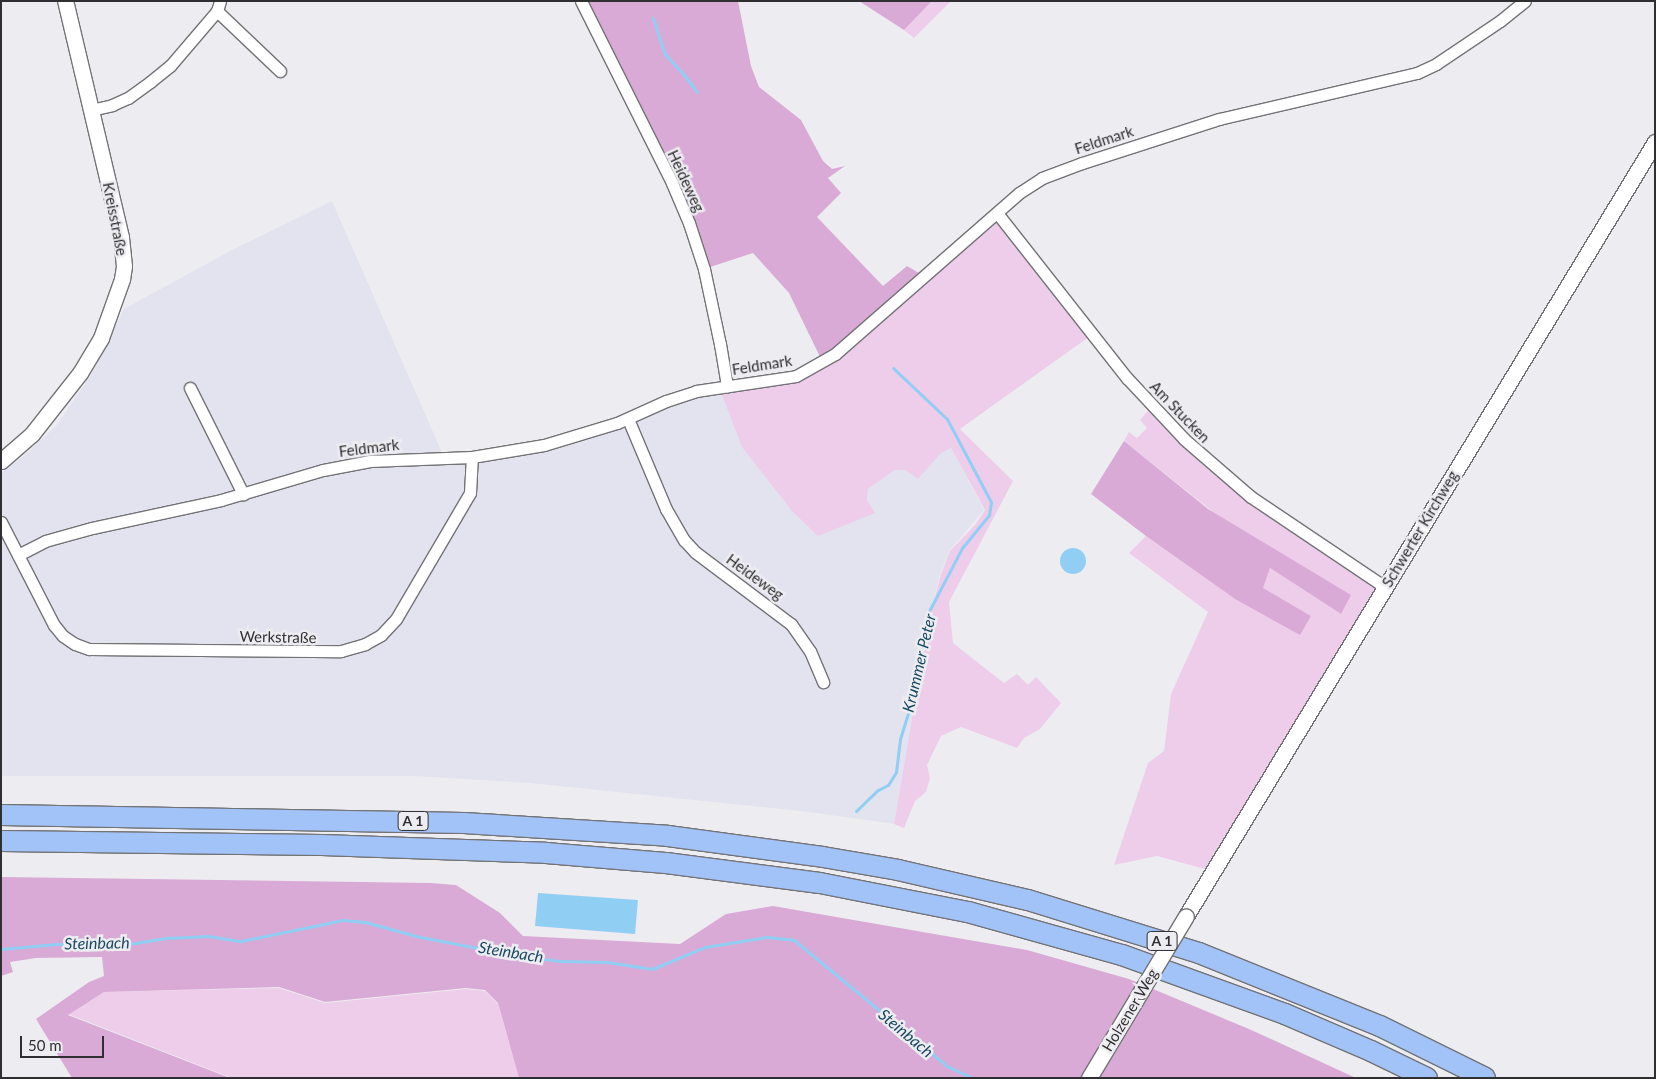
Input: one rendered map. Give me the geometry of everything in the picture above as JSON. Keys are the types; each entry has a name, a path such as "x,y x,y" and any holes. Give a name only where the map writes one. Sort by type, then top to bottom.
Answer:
{"highway":[{"name":"A 1","path":"1,815 464,823 668,836 823,856 898,870 1028,900 1199,953 1380,1026 1485,1078"},
{"name":"A 1","path":"1,841 313,845 546,853 666,863 820,883 968,912 1122,955 1285,1014 1427,1078"}],"main road":[{"name":"Kreisstraße","path":"1,461 32,434 80,374 100,338 122,279 124,266 121,236 65,1"},
{"name":"Schwerter Kirchweg","path":"1186,916 1655,142"},
{"name":"Holzener Weg","path":"1089,1078 1186,916"}],"street":[{"name":"Heideweg","path":"581,1 690,223 704,269 727,386"},
{"name":"Feldmark","path":"18,555 45,541 92,528 243,494 348,465 422,458 472,456 544,445 595,431 628,419 666,401 696,391 796,376 829,358 1029,186 1082,163 1219,119 1417,73 1468,42 1524,1"},
{"path":"91,110 112,105 128,98 170,66 218,6 280,71"},
{"name":"Am Stucken","path":"997,213 1127,378 1184,439 1252,497 1385,587"},
{"path":"190,388 243,494"},
{"name":"Heideweg","path":"628,419 666,509 684,540 695,552 791,624 810,651 823,682"},
{"name":"Werkstraße","path":"18,555 54,625 63,636 89,649 341,651 365,644 381,635 396,619 470,493 472,456"},
{"path":"1,522 18,555"}],"shaded area":[{"path":"581,1 738,1 751,66 759,87 801,120 823,161 832,169 845,166 828,178 841,193 817,217 883,286 907,266 919,273 823,363 789,293 753,253 704,269 689,223"},
{"path":"859,1 932,1 904,30"},
{"path":"932,1 951,1 914,38 904,30"},
{"path":"332,201 444,457 544,445 719,387 875,513 867,500 868,489 895,470 905,470 918,478 941,452 951,448 984,510 950,550 940,574 928,624 894,824 809,812 530,783 414,776 1,776 1,473 26,454 56,426 93,372 124,309 232,250"},
{"path":"997,213 1093,334 960,429 1013,481 949,602 953,643 1004,683 1017,674 1028,685 1036,677 1061,703 1040,729 1024,738 1017,748 961,727 941,736 927,765 930,778 926,792 915,801 904,828 894,824 928,624 941,574 950,551 975,525 985,510 951,448 941,453 918,479 905,470 895,470 868,489 867,500 875,513 818,536 792,511 742,447 719,387 796,376"},
{"path":"1152,406 1212,465 1385,587 1212,871 1157,856 1114,865 1148,763 1164,751 1171,694 1208,612 1129,553 1146,536 1235,599 1311,616 1262,588 1270,568 1341,614 1124,441 1129,432 1137,438 1147,428 1140,420"},
{"path":"1124,441 1208,509 1351,595 1341,614 1270,568 1263,588 1311,616 1300,635 1235,599 1146,536 1091,494"},
{"path":"1,877 431,883 456,885 500,913 523,936 680,944 726,914 773,906 1027,950 1129,979 1249,1029 1356,1078 519,1078 498,1003 485,990 466,988 325,1002 279,987 104,992 68,1015 230,1078 72,1078 36,1019 89,982 104,976 102,957 36,958 10,962 13,972 1,976"},
{"path":"279,988 325,1003 466,989 485,991 498,1004 519,1078 232,1078 68,1014 104,992"}],"water":[{"path":"1073,548 1082,552 1086,561 1082,570 1073,574 1064,570 1060,561 1064,552"},
{"path":"538,893 638,900 635,934 535,926"}],"waterway":[{"name":"Krummer Peter","path":"653,18 665,54 697,92"},
{"name":"Krummer Peter","path":"856,811 878,790 888,785 896,772 900,739 914,694 927,615 962,548 989,515 991,502 947,419 893,368"},
{"name":"Steinbach","path":"1,949 57,944 116,946 166,938 208,936 241,941 343,920 365,922 420,937 520,956 558,961 607,962 652,969 705,947 767,937 794,940 947,1066 973,1078"}]}
